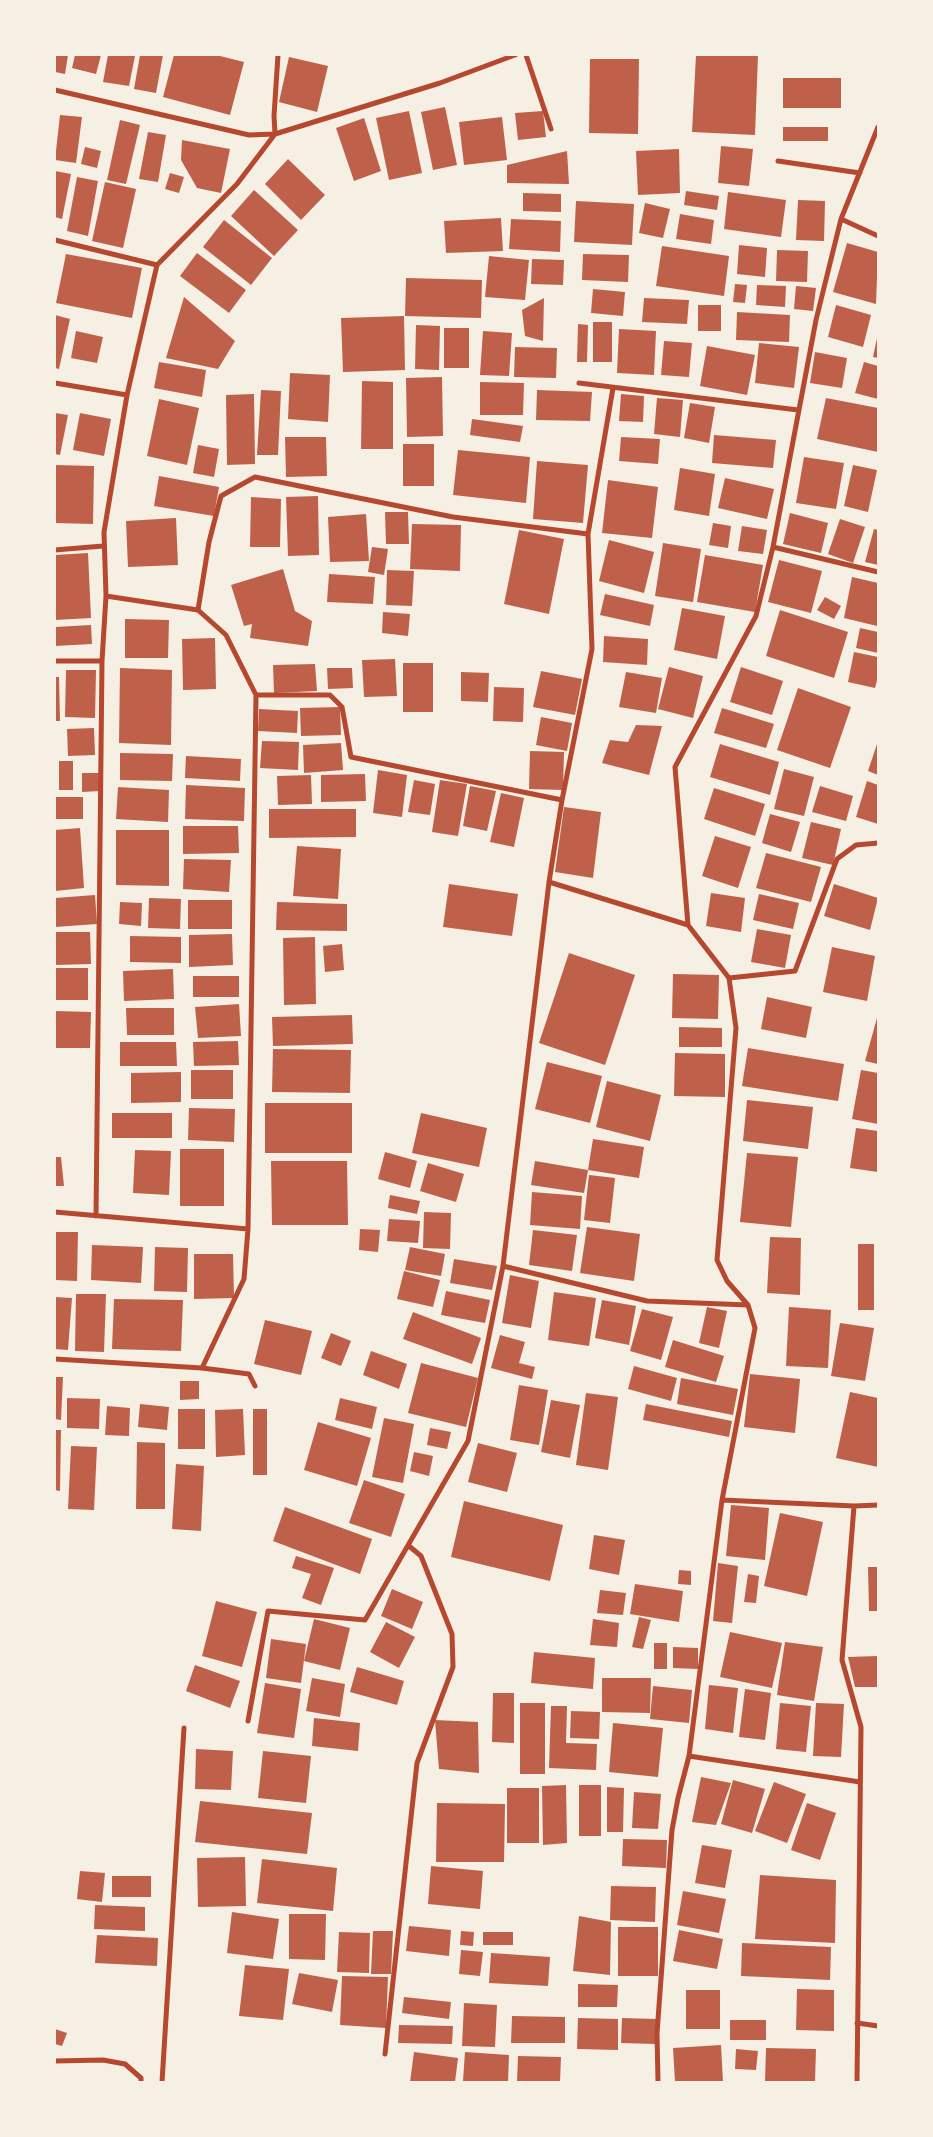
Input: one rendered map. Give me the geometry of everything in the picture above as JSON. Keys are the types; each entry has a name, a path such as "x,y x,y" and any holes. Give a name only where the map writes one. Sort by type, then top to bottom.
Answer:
{"street":[{"path":"96,1216 102,661 106,596 104,532 127,395 157,265 237,184 276,134 274,116 278,55"},
{"path":"55,90 249,135 276,134 440,83 515,55"},
{"path":"526,55 551,129"},
{"path":"658,2082 657,2033 672,1830 688,1756 722,1500 755,1328 748,1305 727,1281 717,1260 736,1028 729,978 688,926 675,767 756,616 773,547 816,320 841,219 878,127"},
{"path":"778,161 860,173"},
{"path":"841,219 878,236"},
{"path":"55,240 157,265"},
{"path":"55,382 127,395"},
{"path":"580,384 798,410"},
{"path":"248,1721 268,1611 365,1620 468,1441 503,1266 549,882 562,800 592,649 588,534 614,388"},
{"path":"198,610 209,542 221,496 255,477 454,517 588,534"},
{"path":"55,550 104,546"},
{"path":"773,547 878,572"},
{"path":"106,596 198,610 226,635 256,695 248,1228 244,1279 202,1368"},
{"path":"55,661 102,661"},
{"path":"256,695 330,695 342,707 351,757 562,800"},
{"path":"729,978 795,971 837,859 856,846 878,843"},
{"path":"549,882 688,926"},
{"path":"55,1212 248,1228"},
{"path":"503,1266 647,1301 748,1305"},
{"path":"55,1359 202,1368 249,1374 255,1386"},
{"path":"722,1500 854,1506 878,1505"},
{"path":"854,1506 842,1660 860,1727 857,2082"},
{"path":"385,2054 417,1763 453,1667 452,1634 421,1556 409,1546"},
{"path":"162,2082 184,1728"},
{"path":"688,1756 860,1782"},
{"path":"857,2023 878,2026"},
{"path":"55,2061 104,2060 125,2064 141,2078 140,2082"}],"building":[{"path":"55,55 68,55 65,74 55,72"},
{"path":"75,55 101,55 96,74 72,68"},
{"path":"108,55 135,56 129,86 103,82"},
{"path":"140,55 163,55 156,93 134,89"},
{"path":"174,55 216,55 244,62 230,115 163,97"},
{"path":"696,55 758,55 755,135 692,132"},
{"path":"289,57 328,66 317,112 279,102"},
{"path":"590,59 639,59 638,134 589,133"},
{"path":"783,78 841,78 841,108 783,108"},
{"path":"445,107 457,165 433,170 421,112"},
{"path":"409,111 422,173 389,180 376,118"},
{"path":"543,111 546,137 518,140 515,113"},
{"path":"60,115 82,117 76,163 55,160"},
{"path":"502,117 507,160 464,165 459,122"},
{"path":"364,118 381,171 354,181 336,128"},
{"path":"120,120 140,125 126,184 107,180"},
{"path":"783,127 828,127 828,141 783,141"},
{"path":"148,132 166,135 158,182 139,179"},
{"path":"182,140 230,149 221,193 197,188 181,160"},
{"path":"721,146 753,149 749,186 718,183"},
{"path":"85,147 101,151 97,168 81,164"},
{"path":"679,149 680,193 638,195 636,151"},
{"path":"567,151 569,184 507,183 507,165"},
{"path":"288,159 325,195 301,220 265,184"},
{"path":"55,171 71,174 62,219 55,217"},
{"path":"170,173 184,177 179,193 165,189"},
{"path":"77,177 98,181 88,236 67,231"},
{"path":"105,182 136,189 123,248 92,241"},
{"path":"254,190 298,230 274,256 231,216"},
{"path":"686,191 719,196 717,210 684,205"},
{"path":"728,192 786,200 781,237 724,229"},
{"path":"523,193 561,194 561,212 523,211"},
{"path":"798,200 825,201 824,241 796,240"},
{"path":"576,201 634,204 632,245 574,242"},
{"path":"645,203 670,209 663,238 639,233"},
{"path":"680,214 714,220 711,244 676,239"},
{"path":"501,218 503,251 446,253 444,221"},
{"path":"511,219 561,221 560,252 509,249"},
{"path":"224,220 272,258 251,285 203,247"},
{"path":"847,243 878,252 876,304 833,292"},
{"path":"739,245 767,248 765,277 737,274"},
{"path":"662,246 729,256 724,296 656,286"},
{"path":"777,250 808,251 807,282 776,281"},
{"path":"197,253 246,290 229,313 180,276"},
{"path":"66,254 142,268 132,318 56,303"},
{"path":"583,254 629,255 628,282 582,280"},
{"path":"489,256 529,260 525,300 485,297"},
{"path":"532,259 564,260 563,285 531,284"},
{"path":"406,278 482,280 481,318 405,316"},
{"path":"735,284 747,285 745,303 733,302"},
{"path":"757,285 786,286 785,307 756,305"},
{"path":"796,286 816,288 813,311 794,309"},
{"path":"593,289 625,292 623,316 591,313"},
{"path":"184,297 235,341 218,369 166,358"},
{"path":"544,298 543,341 525,336 522,310"},
{"path":"644,298 689,300 687,324 642,322"},
{"path":"698,305 721,305 721,331 698,331"},
{"path":"836,305 871,315 863,347 828,337"},
{"path":"737,312 790,315 789,342 736,340"},
{"path":"55,315 70,319 59,369 55,368"},
{"path":"404,316 405,370 343,372 341,318"},
{"path":"593,322 612,322 612,362 593,362"},
{"path":"578,324 588,325 587,362 577,362"},
{"path":"416,325 440,326 439,370 415,369"},
{"path":"444,328 469,328 469,368 444,368"},
{"path":"619,329 656,331 654,375 617,373"},
{"path":"76,331 103,337 97,363 71,358"},
{"path":"483,331 512,333 509,376 480,375"},
{"path":"878,338 878,358 873,357"},
{"path":"664,341 692,343 689,377 661,375"},
{"path":"759,343 799,347 794,388 755,383"},
{"path":"707,346 755,355 747,395 700,386"},
{"path":"515,347 557,348 556,378 514,377"},
{"path":"815,352 847,358 842,388 810,383"},
{"path":"159,362 206,370 202,397 154,388"},
{"path":"864,362 878,366 878,399 855,393"},
{"path":"290,373 330,375 328,422 288,419"},
{"path":"442,377 443,436 407,437 406,378"},
{"path":"362,381 393,382 393,449 361,449"},
{"path":"480,382 524,383 523,415 480,415"},
{"path":"261,390 281,391 278,455 257,455"},
{"path":"537,390 592,392 590,421 536,420"},
{"path":"254,394 255,464 227,465 226,395"},
{"path":"621,394 644,396 643,422 619,421"},
{"path":"657,398 683,400 680,437 654,434"},
{"path":"826,398 878,408 878,452 817,439"},
{"path":"159,399 199,408 187,465 147,456"},
{"path":"690,403 715,407 709,443 684,438"},
{"path":"55,413 68,415 60,455 55,454"},
{"path":"80,413 111,419 104,456 73,450"},
{"path":"472,419 523,426 520,442 470,435"},
{"path":"714,435 776,440 773,468 712,463"},
{"path":"285,437 326,437 327,476 286,477"},
{"path":"621,437 660,439 658,464 619,461"},
{"path":"403,444 434,444 434,486 403,486"},
{"path":"198,445 219,449 214,477 193,473"},
{"path":"458,450 530,457 526,503 453,495"},
{"path":"804,457 844,463 836,509 796,503"},
{"path":"537,461 588,465 583,523 533,519"},
{"path":"55,465 94,466 93,524 55,523"},
{"path":"853,465 877,470 868,512 844,506"},
{"path":"680,468 715,474 709,516 674,510"},
{"path":"159,476 219,487 214,516 154,506"},
{"path":"725,478 774,489 767,519 718,508"},
{"path":"608,480 658,487 652,538 602,533"},
{"path":"318,496 319,555 288,556 286,497"},
{"path":"251,497 281,499 280,547 250,547"},
{"path":"385,512 408,512 409,544 386,544"},
{"path":"790,513 828,523 821,553 783,544"},
{"path":"366,514 369,561 330,562 328,517"},
{"path":"176,518 178,565 128,567 126,521"},
{"path":"840,519 865,527 853,563 828,554"},
{"path":"713,523 731,526 728,548 709,545"},
{"path":"412,524 461,525 460,571 410,569"},
{"path":"742,526 767,530 763,554 738,551"},
{"path":"874,529 878,530 878,565 865,562"},
{"path":"519,530 564,539 549,614 504,604"},
{"path":"609,540 654,552 644,593 599,581"},
{"path":"663,543 701,549 693,602 655,596"},
{"path":"372,547 388,549 384,575 368,572"},
{"path":"88,553 91,618 55,620 55,555"},
{"path":"705,555 763,565 755,612 697,602"},
{"path":"779,560 822,571 811,613 768,602"},
{"path":"283,569 295,611 312,621 308,646 250,638 252,624 244,626 231,585"},
{"path":"387,570 414,571 412,606 386,605"},
{"path":"329,574 375,577 373,604 327,602"},
{"path":"852,577 878,583 877,626 844,618"},
{"path":"605,594 654,605 650,626 600,615"},
{"path":"825,597 841,606 834,619 817,610"},
{"path":"682,608 725,616 717,659 674,650"},
{"path":"780,610 848,632 834,678 766,656"},
{"path":"383,612 410,614 408,636 382,633"},
{"path":"125,619 169,620 168,658 125,658"},
{"path":"91,625 92,644 55,646 55,627"},
{"path":"860,628 878,632 878,653 856,648"},
{"path":"604,636 648,639 647,665 603,662"},
{"path":"215,638 216,689 183,690 182,639"},
{"path":"854,652 878,657 878,676 875,688 848,682"},
{"path":"395,659 397,696 364,697 362,660"},
{"path":"403,663 433,663 433,712 403,712"},
{"path":"315,664 317,691 274,693 273,665"},
{"path":"669,667 703,676 693,718 658,709"},
{"path":"741,667 783,681 772,715 730,702"},
{"path":"120,668 172,670 171,745 119,743"},
{"path":"327,668 352,668 353,688 328,689"},
{"path":"66,670 96,670 95,718 65,717"},
{"path":"541,671 582,679 575,715 533,707"},
{"path":"461,672 489,673 488,702 461,701"},
{"path":"626,672 662,678 656,713 619,707"},
{"path":"55,677 59,677 60,721 55,721"},
{"path":"494,687 524,688 523,722 493,721"},
{"path":"798,688 851,707 830,768 777,750"},
{"path":"340,707 341,735 301,736 300,708"},
{"path":"722,708 774,724 766,748 714,733"},
{"path":"259,709 298,711 297,733 258,731"},
{"path":"541,717 572,723 567,751 536,745"},
{"path":"636,725 662,726 649,775 602,763 610,740 628,742"},
{"path":"94,728 95,755 68,756 67,729"},
{"path":"262,741 299,742 298,770 260,768"},
{"path":"878,741 878,775 868,771"},
{"path":"341,743 343,770 304,773 303,745"},
{"path":"720,744 779,762 770,795 710,777"},
{"path":"530,751 564,752 563,790 529,789"},
{"path":"120,753 173,754 172,781 120,780"},
{"path":"186,756 241,759 240,781 185,778"},
{"path":"59,761 73,761 73,790 59,790"},
{"path":"784,769 814,777 804,816 774,809"},
{"path":"378,770 407,775 402,817 373,813"},
{"path":"82,773 100,773 100,791 82,792"},
{"path":"365,774 366,801 321,802 321,775"},
{"path":"311,775 312,804 278,805 277,776"},
{"path":"414,780 435,784 430,815 408,812"},
{"path":"440,780 467,784 458,836 432,832"},
{"path":"867,781 878,785 878,824 856,817"},
{"path":"186,785 245,788 244,821 185,819"},
{"path":"470,786 496,791 487,831 463,826"},
{"path":"820,786 853,796 846,821 812,812"},
{"path":"118,787 169,790 168,822 116,819"},
{"path":"714,788 765,804 755,836 704,819"},
{"path":"501,793 524,798 514,847 490,842"},
{"path":"55,797 83,797 83,819 55,819"},
{"path":"564,807 601,812 593,878 555,872"},
{"path":"269,809 356,809 356,837 269,838"},
{"path":"770,814 800,822 791,852 762,843"},
{"path":"811,822 841,829 833,865 802,858"},
{"path":"183,826 238,826 239,853 183,854"},
{"path":"80,828 84,888 55,891 55,830"},
{"path":"116,830 169,830 169,886 116,885"},
{"path":"715,836 751,847 738,888 702,876"},
{"path":"297,846 341,849 338,899 293,896"},
{"path":"766,853 821,867 811,902 756,888"},
{"path":"184,859 231,860 229,892 183,889"},
{"path":"449,884 518,894 512,936 443,927"},
{"path":"834,884 878,898 870,930 824,916"},
{"path":"711,893 745,898 741,932 706,926"},
{"path":"759,894 799,903 793,929 753,920"},
{"path":"95,895 97,924 55,927 55,898"},
{"path":"149,898 181,899 180,929 148,928"},
{"path":"188,900 232,900 232,929 188,929"},
{"path":"120,902 142,903 141,926 119,924"},
{"path":"277,902 347,904 347,931 276,930"},
{"path":"757,929 791,935 785,968 751,962"},
{"path":"55,932 90,932 91,964 55,965"},
{"path":"232,934 233,965 189,967 189,935"},
{"path":"130,936 181,937 181,963 130,962"},
{"path":"315,937 316,1004 284,1005 283,938"},
{"path":"342,944 344,970 325,972 323,946"},
{"path":"832,947 875,956 867,1001 823,992"},
{"path":"569,953 635,975 605,1065 539,1043"},
{"path":"55,968 88,968 88,1000 55,1000"},
{"path":"173,969 174,999 124,1001 123,971"},
{"path":"673,974 719,975 718,1019 672,1018"},
{"path":"193,976 239,976 239,997 193,997"},
{"path":"767,997 812,1007 806,1038 761,1029"},
{"path":"239,1004 241,1036 198,1038 195,1007"},
{"path":"126,1008 174,1008 174,1035 127,1035"},
{"path":"55,1011 91,1012 90,1048 55,1048"},
{"path":"352,1015 353,1044 273,1046 272,1017"},
{"path":"878,1018 878,1064 865,1061"},
{"path":"679,1027 722,1028 722,1047 679,1047"},
{"path":"238,1041 239,1065 194,1066 193,1042"},
{"path":"120,1042 176,1042 177,1066 120,1066"},
{"path":"748,1048 844,1064 838,1101 742,1086"},
{"path":"273,1049 351,1050 350,1093 272,1092"},
{"path":"675,1053 725,1054 725,1097 674,1096"},
{"path":"547,1062 602,1076 590,1123 535,1109"},
{"path":"191,1070 233,1070 233,1099 191,1099"},
{"path":"861,1070 878,1073 878,1124 852,1119"},
{"path":"181,1072 181,1102 131,1103 131,1073"},
{"path":"607,1081 661,1095 650,1141 596,1127"},
{"path":"747,1100 813,1107 808,1149 743,1141"},
{"path":"265,1103 352,1103 352,1153 265,1153"},
{"path":"189,1108 235,1109 234,1142 188,1140"},
{"path":"112,1113 172,1113 172,1138 112,1138"},
{"path":"421,1113 487,1128 479,1167 412,1153"},
{"path":"856,1128 878,1131 878,1172 850,1168"},
{"path":"593,1139 644,1147 639,1178 588,1170"},
{"path":"180,1149 224,1149 224,1206 180,1206"},
{"path":"135,1150 171,1151 169,1195 133,1193"},
{"path":"385,1152 417,1161 410,1188 378,1179"},
{"path":"747,1153 798,1157 791,1227 740,1222"},
{"path":"55,1157 61,1157 64,1186 55,1186"},
{"path":"271,1161 347,1161 348,1225 272,1225"},
{"path":"535,1161 588,1170 584,1193 531,1185"},
{"path":"428,1163 464,1174 456,1202 420,1191"},
{"path":"589,1175 615,1178 610,1223 584,1220"},
{"path":"532,1192 582,1196 580,1229 530,1225"},
{"path":"390,1195 420,1201 417,1214 388,1208"},
{"path":"424,1212 451,1213 450,1249 423,1248"},
{"path":"389,1219 420,1221 418,1243 387,1241"},
{"path":"587,1227 640,1234 634,1281 580,1273"},
{"path":"360,1229 380,1230 378,1252 359,1250"},
{"path":"533,1230 577,1235 572,1271 529,1265"},
{"path":"55,1232 78,1232 77,1281 55,1280"},
{"path":"770,1237 801,1238 800,1295 767,1293"},
{"path":"858,1244 874,1244 874,1310 858,1310"},
{"path":"92,1245 143,1247 141,1283 91,1280"},
{"path":"155,1247 188,1248 187,1292 154,1291"},
{"path":"410,1247 445,1254 441,1276 405,1270"},
{"path":"194,1254 233,1254 234,1298 194,1299"},
{"path":"454,1259 497,1266 492,1290 450,1283"},
{"path":"404,1271 440,1280 433,1307 397,1299"},
{"path":"510,1275 539,1281 531,1328 502,1323"},
{"path":"446,1291 490,1300 485,1323 441,1315"},
{"path":"554,1292 596,1298 589,1346 548,1340"},
{"path":"76,1294 106,1294 104,1352 75,1351"},
{"path":"55,1297 72,1298 68,1350 55,1349"},
{"path":"114,1299 183,1300 181,1351 112,1349"},
{"path":"602,1300 636,1306 629,1345 595,1338"},
{"path":"707,1307 727,1311 719,1348 699,1343"},
{"path":"789,1307 831,1310 828,1368 786,1366"},
{"path":"642,1309 673,1317 661,1360 630,1351"},
{"path":"413,1312 481,1338 472,1364 403,1339"},
{"path":"265,1320 312,1331 301,1375 254,1364"},
{"path":"840,1323 874,1328 865,1381 831,1376"},
{"path":"331,1333 351,1341 341,1366 321,1358"},
{"path":"500,1335 525,1342 519,1363 535,1367 532,1379 491,1368"},
{"path":"673,1340 724,1356 716,1382 665,1367"},
{"path":"371,1351 407,1364 399,1389 363,1375"},
{"path":"421,1363 478,1378 466,1427 408,1413"},
{"path":"634,1366 677,1378 671,1401 628,1389"},
{"path":"750,1374 800,1379 795,1433 744,1427"},
{"path":"55,1377 63,1377 61,1420 55,1419"},
{"path":"681,1378 738,1389 733,1415 677,1404"},
{"path":"180,1381 199,1381 199,1399 180,1400"},
{"path":"519,1385 548,1390 539,1445 510,1440"},
{"path":"850,1392 878,1398 878,1467 836,1458"},
{"path":"586,1393 618,1397 608,1470 576,1465"},
{"path":"67,1398 100,1399 99,1429 67,1428"},
{"path":"340,1398 377,1407 372,1429 335,1420"},
{"path":"551,1400 580,1405 570,1458 541,1452"},
{"path":"140,1404 169,1407 167,1430 138,1427"},
{"path":"646,1404 732,1421 729,1437 643,1420"},
{"path":"107,1406 130,1408 129,1436 105,1435"},
{"path":"178,1409 205,1409 205,1449 178,1449"},
{"path":"243,1409 245,1455 216,1457 215,1410"},
{"path":"253,1409 267,1409 267,1475 253,1475"},
{"path":"384,1418 414,1424 403,1483 372,1477"},
{"path":"318,1422 371,1438 357,1486 304,1470"},
{"path":"430,1428 451,1432 447,1449 427,1445"},
{"path":"55,1430 61,1430 60,1491 55,1490"},
{"path":"137,1442 165,1443 165,1509 136,1509"},
{"path":"478,1443 517,1453 507,1492 468,1482"},
{"path":"71,1446 97,1447 94,1510 68,1509"},
{"path":"414,1452 433,1456 429,1476 410,1471"},
{"path":"176,1464 204,1466 201,1531 172,1529"},
{"path":"364,1480 405,1494 391,1537 349,1523"},
{"path":"464,1501 563,1525 550,1581 451,1557"},
{"path":"731,1505 769,1508 765,1560 726,1556"},
{"path":"285,1507 372,1539 360,1574 273,1541"},
{"path":"780,1513 823,1522 807,1596 764,1586"},
{"path":"594,1535 625,1540 619,1575 589,1569"},
{"path":"296,1556 334,1568 321,1605 302,1598 311,1574 292,1568"},
{"path":"718,1563 738,1566 732,1623 713,1621"},
{"path":"868,1567 878,1567 878,1611 869,1611"},
{"path":"679,1570 691,1571 691,1585 678,1584"},
{"path":"748,1574 759,1576 756,1603 744,1602"},
{"path":"635,1584 683,1591 679,1622 630,1614"},
{"path":"392,1589 423,1602 412,1629 381,1616"},
{"path":"600,1590 626,1593 623,1615 597,1613"},
{"path":"216,1601 257,1612 242,1667 202,1656"},
{"path":"639,1617 651,1620 643,1649 632,1647"},
{"path":"314,1619 350,1628 340,1670 304,1661"},
{"path":"593,1619 619,1623 617,1647 590,1645"},
{"path":"386,1622 415,1637 399,1668 370,1652"},
{"path":"730,1632 782,1643 772,1688 720,1677"},
{"path":"271,1639 306,1644 301,1683 266,1678"},
{"path":"785,1642 823,1647 814,1701 777,1695"},
{"path":"654,1643 667,1643 667,1669 654,1669"},
{"path":"673,1647 698,1648 698,1669 673,1668"},
{"path":"534,1652 595,1658 593,1689 531,1683"},
{"path":"878,1656 878,1687 855,1687 848,1657"},
{"path":"195,1665 240,1681 230,1708 186,1691"},
{"path":"357,1667 404,1681 397,1705 350,1692"},
{"path":"312,1678 345,1684 340,1717 306,1711"},
{"path":"602,1678 651,1678 650,1713 602,1712"},
{"path":"265,1683 301,1689 294,1738 257,1733"},
{"path":"709,1685 738,1688 733,1733 705,1729"},
{"path":"653,1686 692,1690 689,1723 650,1719"},
{"path":"745,1689 771,1693 765,1740 739,1737"},
{"path":"493,1693 514,1693 514,1743 492,1742"},
{"path":"520,1703 545,1703 545,1774 520,1774"},
{"path":"780,1703 811,1706 806,1752 776,1749"},
{"path":"816,1703 844,1704 841,1757 813,1756"},
{"path":"551,1706 567,1706 566,1743 597,1744 596,1770 549,1768"},
{"path":"571,1711 600,1712 599,1739 570,1738"},
{"path":"314,1718 360,1723 358,1751 312,1746"},
{"path":"435,1720 478,1722 479,1773 439,1769"},
{"path":"613,1723 663,1728 658,1777 609,1772"},
{"path":"196,1749 233,1751 231,1790 195,1789"},
{"path":"263,1751 311,1756 306,1803 258,1798"},
{"path":"701,1777 731,1783 716,1825 692,1822"},
{"path":"733,1780 765,1789 752,1833 721,1824"},
{"path":"774,1782 806,1794 787,1843 755,1831"},
{"path":"566,1785 567,1843 543,1845 542,1786"},
{"path":"579,1785 601,1785 601,1836 579,1836"},
{"path":"607,1787 624,1788 623,1832 607,1832"},
{"path":"507,1788 539,1788 539,1843 507,1843"},
{"path":"634,1792 661,1794 658,1829 632,1828"},
{"path":"200,1801 312,1813 307,1854 195,1842"},
{"path":"437,1803 505,1804 504,1862 436,1862"},
{"path":"807,1803 836,1813 820,1860 791,1850"},
{"path":"623,1839 667,1840 666,1868 622,1866"},
{"path":"702,1845 732,1850 725,1888 695,1883"},
{"path":"245,1857 246,1906 198,1907 197,1858"},
{"path":"262,1859 337,1868 333,1911 257,1903"},
{"path":"431,1866 483,1871 480,1909 428,1904"},
{"path":"80,1871 105,1873 102,1902 77,1899"},
{"path":"760,1875 836,1880 835,1943 755,1939"},
{"path":"112,1876 151,1876 151,1897 112,1897"},
{"path":"611,1886 656,1887 655,1922 610,1920"},
{"path":"683,1891 726,1899 719,1933 677,1925"},
{"path":"95,1905 145,1907 145,1931 94,1929"},
{"path":"232,1912 279,1919 273,1959 227,1953"},
{"path":"289,1914 326,1914 325,1960 289,1959"},
{"path":"579,1916 611,1922 610,1975 573,1971"},
{"path":"409,1926 451,1930 449,1956 406,1951"},
{"path":"618,1927 658,1927 658,1976 618,1976"},
{"path":"679,1930 723,1939 717,1969 673,1961"},
{"path":"373,1931 393,1931 391,1974 371,1974"},
{"path":"461,1931 474,1932 473,1946 460,1945"},
{"path":"339,1932 370,1933 369,1973 337,1972"},
{"path":"483,1932 513,1932 513,1945 483,1945"},
{"path":"97,1935 158,1938 157,1966 95,1963"},
{"path":"742,1943 831,1947 830,1980 741,1976"},
{"path":"461,1950 483,1952 480,1976 459,1974"},
{"path":"491,1953 550,1957 548,1986 489,1983"},
{"path":"245,1965 289,1969 283,2020 239,2016"},
{"path":"299,1973 338,1980 332,2012 292,2004"},
{"path":"342,1976 388,1977 386,2028 340,2025"},
{"path":"578,1984 618,1985 617,2007 578,2007"},
{"path":"797,1989 834,1990 834,2031 796,2030"},
{"path":"686,1990 720,1990 720,2029 686,2029"},
{"path":"404,1997 451,2002 449,2019 402,2013"},
{"path":"464,2003 497,2005 495,2047 462,2046"},
{"path":"512,2016 565,2017 565,2043 511,2043"},
{"path":"578,2018 618,2019 618,2050 577,2049"},
{"path":"622,2018 656,2019 655,2044 621,2043"},
{"path":"730,2020 766,2020 766,2040 730,2040"},
{"path":"399,2025 453,2026 452,2044 398,2043"},
{"path":"55,2029 67,2033 62,2046 55,2044"},
{"path":"721,2045 723,2082 675,2082 673,2048"},
{"path":"766,2048 816,2049 815,2082 765,2082"},
{"path":"736,2049 758,2051 756,2070 735,2069"},
{"path":"414,2052 458,2058 455,2082 410,2082"},
{"path":"465,2052 509,2055 508,2082 463,2081"},
{"path":"518,2056 561,2057 560,2082 517,2082"}]}
